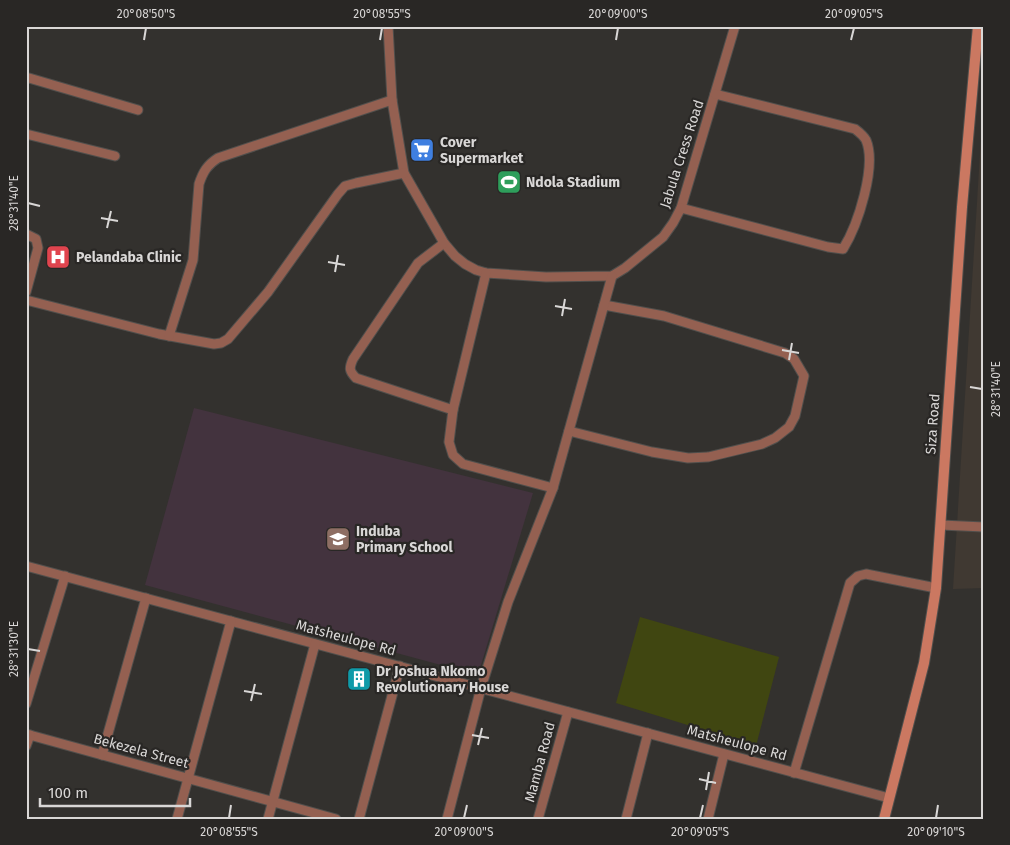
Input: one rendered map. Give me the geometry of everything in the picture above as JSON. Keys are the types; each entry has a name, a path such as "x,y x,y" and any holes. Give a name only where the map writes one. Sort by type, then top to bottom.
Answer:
{"street":[{"path":"388,26 392,100 404,173 444,243 455,256 465,264 486,273 546,277 612,276 553,488 508,602 481,688 447,819"},
{"name":"Jabula Cress Road","path":"612,276 663,237 681,208 735,26"},
{"name":"Siza Road","path":"884,819 924,662 936,588 961,225 978,26"},
{"path":"26,78 138,110"},
{"path":"681,208 828,247 844,249 859,214 869,172 868,149 865,139 861,134 855,129 715,94"},
{"path":"169,336 193,260 199,184 208,164 218,158 392,100"},
{"path":"26,134 115,156"},
{"path":"26,300 169,336 214,344 221,343 228,340 268,292 345,186 404,173"},
{"path":"26,234 36,239 38,248 26,292"},
{"path":"444,243 418,263 353,359 350,373 356,378 453,410"},
{"path":"486,273 453,410 449,442 453,455 463,464 553,488"},
{"path":"569,431 652,452 697,458 762,444 775,438 789,427 795,416 804,376 794,359 785,353 664,316 604,305"},
{"path":"941,525 984,527"},
{"name":"Matsheulope Rd","path":"26,566 889,798"},
{"path":"794,773 850,584 858,576 872,574 936,588"},
{"path":"26,704 65,576"},
{"path":"102,755 146,598"},
{"path":"178,819 231,621"},
{"path":"268,819 315,644"},
{"path":"359,819 400,666"},
{"name":"Mamba Road","path":"538,819 568,712"},
{"path":"626,819 648,733"},
{"path":"26,746 28,735"},
{"name":"Bekezela Street","path":"28,735 336,819"},
{"path":"708,819 724,754"}],"shaded area":[{"path":"984,90 984,588 953,589"},
{"name":"Induba Primary School","path":"194,408 533,493 478,675 145,585"}],"green space":[{"path":"640,617 779,657 756,746 616,703"}],"place":[{"name":"Cover Supermarket","path":"422,150"},
{"name":"Ndola Stadium","path":"509,182"},
{"name":"Pelandaba Clinic","path":"58,257"},
{"name":"Induba Primary School","path":"338,539"},
{"name":"Dr Joshua Nkomo Revolutionary House","path":"359,679"}]}
